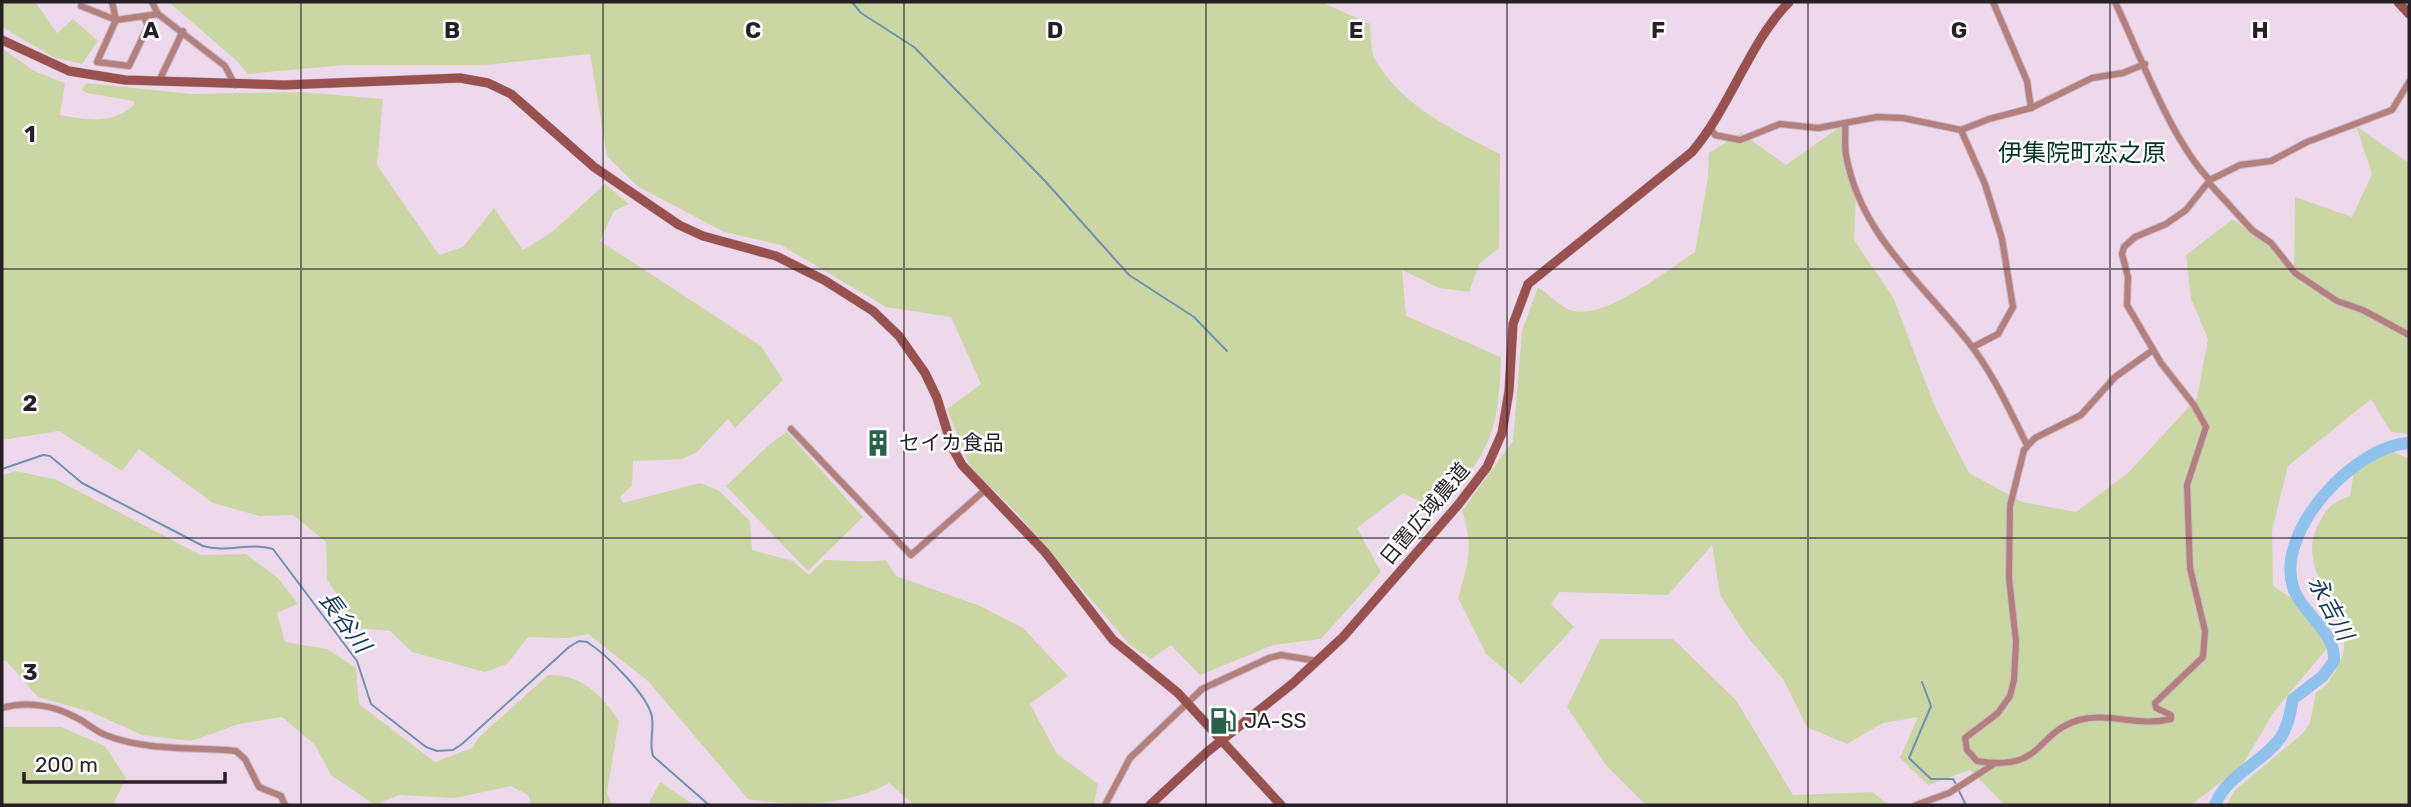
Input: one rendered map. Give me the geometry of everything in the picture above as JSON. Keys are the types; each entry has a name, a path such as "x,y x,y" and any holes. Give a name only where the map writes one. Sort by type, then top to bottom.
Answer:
{"street":[{"path":"112,2 116,20 97,62 129,66 148,26 144,17"},
{"path":"152,2 158,14 225,65 235,85"},
{"name":"日置広域農道","path":"1150,805 1221,740 1317,661 1370,606 1458,505 1487,467 1502,433 1509,391 1514,324 1528,284 1669,173 1711,129 1762,38 1789,2"},
{"path":"1993,2 2028,81 2031,108"},
{"path":"2115,2 2179,136 2199,169 2252,230 2271,243 2295,273 2337,301 2363,310 2409,335"},
{"path":"2398,2 2409,14"},
{"path":"81,6 116,20 158,14"},
{"path":"159,81 183,31"},
{"path":"2,40 51,65 86,76 235,85 340,84 460,78 500,88 522,102 594,167 664,216 703,236 776,256 824,281 873,311 899,336 918,361 937,398 957,457 1045,552 1113,640 1188,703 1281,805"},
{"path":"1711,129 1716,135 1740,140 1780,124 1818,128 1877,117 1903,118 1961,130 2031,108 2092,78 2123,73 2144,64"},
{"path":"2153,350 2115,377 2081,415 2027,445 2017,466 2010,506 2009,578 2016,642 2014,680 2010,696 1998,713 1968,732 1964,741 1977,761 1994,764 2015,762 2030,756 2063,728 2076,721 2092,718 2154,723 2171,719 2171,715 2156,708 2155,703 2203,657 2204,631 2190,568 2187,485 2206,428 2194,405 2153,350 2127,305 2124,247 2135,237 2166,224 2186,210 2210,182 2240,165 2271,161 2307,142 2392,110 2409,82"},
{"path":"1845,123 1846,152 1851,174 1864,209 1883,243 1973,347 2027,445"},
{"path":"1961,130 1985,184 2002,239 2012,307 1998,334 1973,347"},
{"path":"791,429 911,555 985,490"},
{"path":"1105,805 1130,758 1209,684 1281,655 1317,661"},
{"path":"2,708 27,703 47,707 74,716 107,736 162,747 236,751 245,759 259,787 281,796 285,805"},
{"path":"1916,805 1949,793 1994,764"}],"green space":[{"path":"2,2 36,3 57,33 73,19 98,41 82,64 53,57 2,27"},
{"path":"169,2 1321,2 1370,24 1376,61 1400,92 1415,105 1448,127 1500,154 1499,248 1479,264 1469,292 1439,288 1402,270 1406,316 1501,357 1494,424 1481,456 1442,509 1437,511 1403,493 1357,528 1381,572 1321,639 1273,645 1200,675 1171,645 1151,659 1129,644 1016,512 970,467 947,409 981,384 951,317 886,307 781,245 724,232 637,186 607,156 590,54 485,65 345,65 247,74 239,63"},
{"path":"2,48 34,71 65,83 60,115 81,118 109,118 135,104 133,101 87,93 82,90 86,83 192,94 301,92 383,99 377,165 439,255 463,247 494,208 523,250 552,232 605,184 629,204 614,211 600,241 761,346 783,380 735,428 728,419 696,453 682,459 633,461 632,486 620,497 623,503 700,483 718,490 750,521 752,550 793,561 809,575 824,560 886,560 896,576 980,606 1023,628 1068,676 1030,704 1057,754 1098,784 1094,805 914,805 889,783 856,796 820,803 748,799 648,681 588,634 568,638 528,637 507,664 485,672 412,652 390,631 358,628 327,579 326,542 293,515 260,516 213,503 139,449 122,471 59,431 2,440"},
{"path":"1844,124 1856,194 1854,240 1893,297 1935,407 1969,473 2022,502 2076,512 2128,473 2197,398 2208,339 2191,299 2186,255 2233,219 2294,266 2295,197 2352,217 2372,174 2356,126 2409,163 2409,434 2391,432 2371,399 2288,466 2272,531 2273,586 2316,613 2328,647 2273,713 2242,766 2191,805 2005,805 1970,770 1928,785 1900,758 1918,717 1883,723 1847,744 1807,727 1783,679 1746,635 1720,595 1712,545 1668,595 1559,592 1551,604 1574,627 1521,684 1486,654 1458,598 1465,575 1469,545 1462,511 1513,441 1522,331 1538,287 1574,311 1603,308 1637,291 1695,252 1708,178 1709,153 1741,133 1786,165"},
{"path":"787,432 863,517 808,571 726,486 770,444"},
{"path":"2392,451 2409,459 2409,805 2227,805 2234,791 2302,734 2310,723 2316,692 2328,682 2337,668 2344,649 2343,631 2320,580 2312,543 2319,523 2328,509 2350,496 2354,471 2383,452"},
{"path":"16,471 57,480 201,555 246,554 278,578 298,604 277,613 285,642 327,649 356,668 359,704 435,762 472,748 479,737 548,675 580,682 598,695 619,721 607,793 612,805 532,805 528,795 511,786 455,798 399,795 375,805 331,775 315,745 282,717 239,724 191,741 142,735 91,712 38,697 6,661 2,661 2,475"},
{"path":"1600,639 1673,639 1736,700 1793,795 1872,792 1889,805 1646,805 1605,764 1567,707"},
{"path":"2,727 61,727 105,746 126,778 113,805 2,805"},
{"path":"660,782 694,805 648,805"}],"waterway":[{"path":"852,2 861,13 914,47 1045,181 1129,275 1194,317 1227,351"},
{"name":"永吉川","path":"2215,805 2228,785 2281,737 2293,699 2323,676 2334,661 2330,640 2303,605 2293,587 2291,565 2296,541 2308,517 2324,494 2344,474 2366,458 2388,447 2409,443"},
{"name":"長谷川","path":"2,469 43,455 50,456 82,483 203,546 273,549 357,661 371,704 426,747 437,751 453,750 462,744 569,647 579,641 587,642 625,676 649,708 652,717 653,756 709,805"},
{"path":"1922,682 1931,706 1909,758 1931,779 1953,779 1957,786"},
{"path":"1959,791 1966,805"}],"place":[{"name":"セイカ食品","path":"878,443"},
{"name":"JA-SS","path":"1223,721"}],"district":[{"name":"伊集院町恋之原","path":"2082,153"}]}
